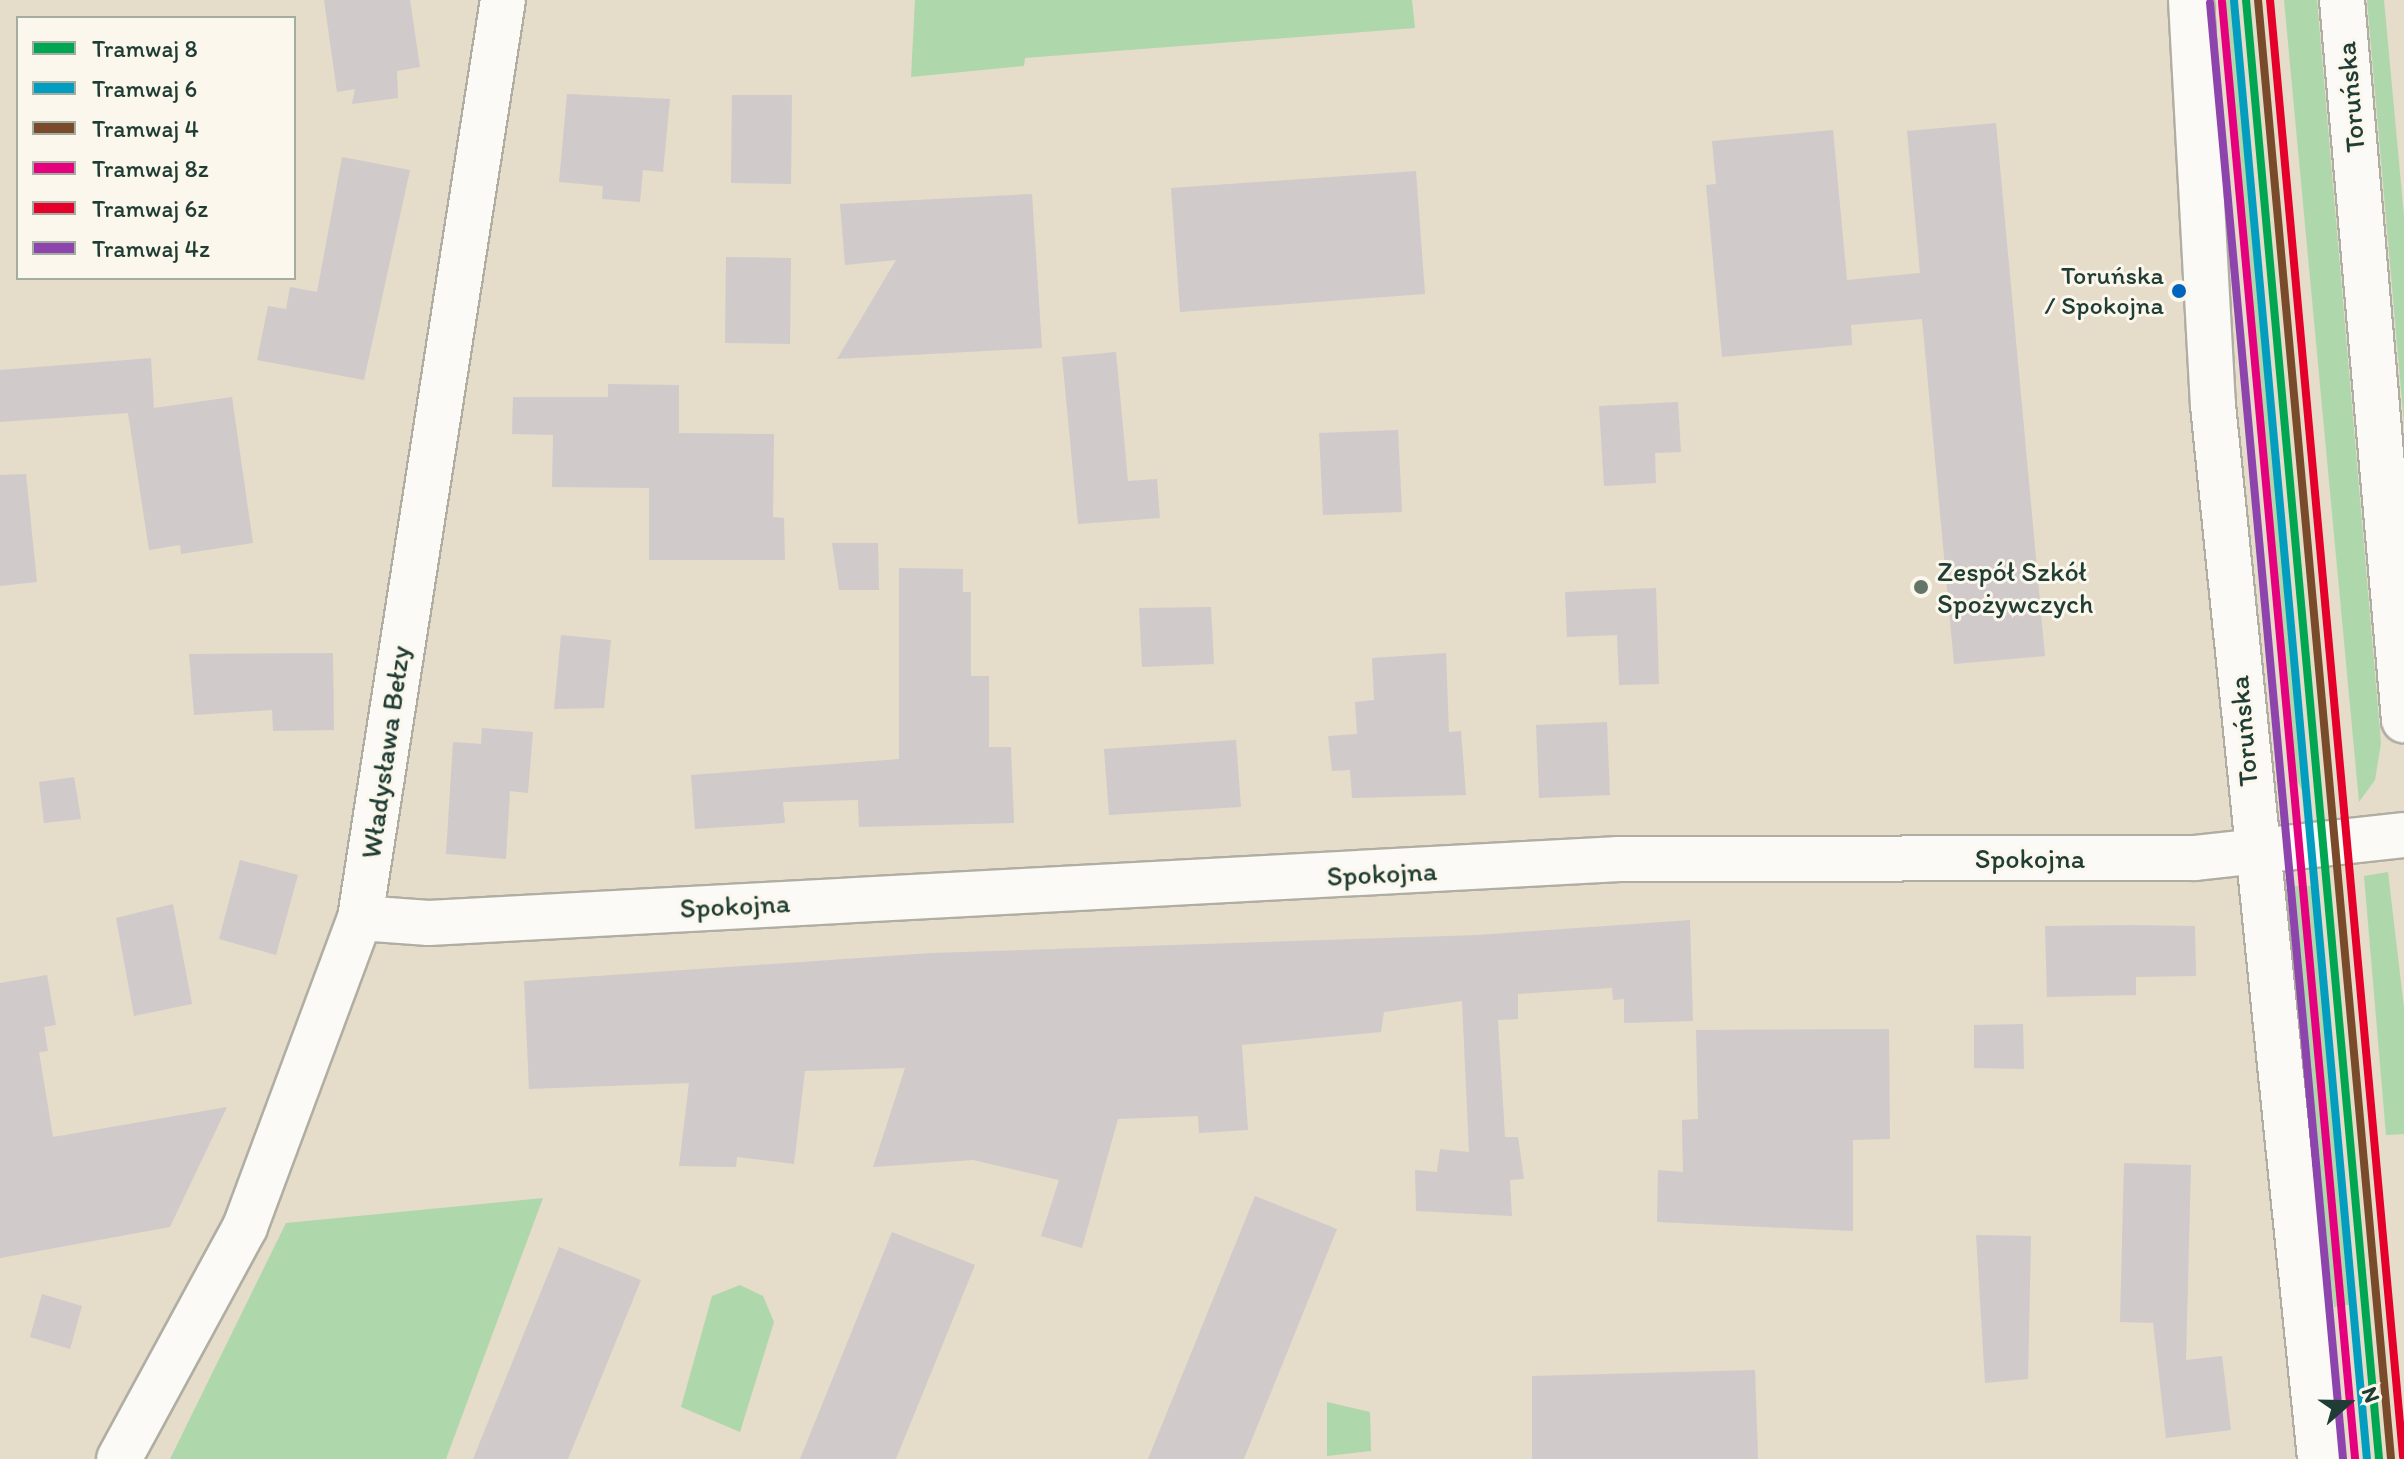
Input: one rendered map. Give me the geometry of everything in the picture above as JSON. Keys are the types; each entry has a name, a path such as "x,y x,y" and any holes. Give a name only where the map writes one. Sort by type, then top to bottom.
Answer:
{"street":[{"name":"Władysława Bełzy","path":"119,1459 245,1227 360,918 503,0"},
{"name":"Toruńska","path":"2191,0 2213,405 2253,854 2300,1231 2320,1459"},
{"name":"Toruńska","path":"2342,0 2404,720"},
{"name":"Spokojna","path":"360,918 439,923 1619,859 2253,854 2404,835"}],"green space":[{"path":"915,0 1412,0 1415,28 1025,58 1024,66 911,77"},
{"path":"2223,0 2236,0 2307,800 2290,767"},
{"path":"2284,0 2317,0 2381,743 2375,780 2359,802"},
{"path":"2367,0 2384,0 2404,216 2404,424"},
{"path":"2388,872 2404,1008 2404,1134 2386,1135 2364,876"},
{"path":"2294,886 2315,886 2320,918 2355,1304 2334,1307 2283,900"},
{"path":"543,1198 446,1459 170,1459 286,1223"},
{"path":"740,1285 763,1296 774,1322 740,1432 681,1407 712,1296"},
{"path":"1327,1402 1370,1412 1371,1451 1327,1456"}],"building":[{"path":"324,0 410,0 420,67 397,71 398,98 352,104 355,89 337,92"},
{"path":"567,94 670,99 663,172 643,170 640,202 602,199 603,186 559,182"},
{"path":"732,95 792,95 791,184 731,183"},
{"path":"1996,123 2045,656 1954,664 1922,319 1851,325 1852,345 1722,357 1706,185 1716,184 1712,141 1833,130 1847,280 1920,273 1907,131"},
{"path":"342,157 410,170 364,380 257,360 268,306 286,309 290,287 317,292"},
{"path":"1416,171 1425,294 1180,312 1171,188"},
{"path":"1032,194 1042,348 837,359 896,260 845,265 840,204"},
{"path":"726,257 791,258 790,344 725,343"},
{"path":"1116,352 1128,481 1157,479 1160,518 1078,524 1062,357"},
{"path":"151,358 154,408 232,397 253,543 181,554 180,545 149,550 128,413 0,422 0,370"},
{"path":"608,384 679,385 679,433 774,434 773,517 784,518 785,560 649,560 649,488 552,487 553,435 512,434 513,397 608,397"},
{"path":"1678,402 1681,452 1655,453 1656,483 1604,486 1599,406"},
{"path":"1398,430 1402,512 1323,515 1319,433"},
{"path":"26,474 37,582 0,586 0,475"},
{"path":"832,543 878,543 879,590 839,590"},
{"path":"899,568 963,569 963,592 971,592 971,676 989,676 989,747 1011,747 1014,823 859,827 858,800 783,802 785,823 695,829 691,775 899,759"},
{"path":"1656,588 1659,684 1619,685 1617,635 1567,637 1565,592"},
{"path":"1211,607 1214,664 1142,667 1139,608"},
{"path":"561,635 611,640 604,708 554,709"},
{"path":"333,653 334,730 273,731 272,710 194,715 189,654"},
{"path":"1446,653 1449,732 1461,731 1466,795 1352,798 1350,770 1332,771 1328,736 1357,734 1355,702 1374,700 1372,658"},
{"path":"1607,722 1610,795 1539,798 1536,725"},
{"path":"482,728 533,732 528,793 510,791 506,859 446,854 453,742 481,744"},
{"path":"1236,740 1241,807 1109,815 1104,749"},
{"path":"74,777 81,819 44,823 39,782"},
{"path":"240,860 298,875 276,955 219,939"},
{"path":"173,904 192,1004 134,1016 116,918"},
{"path":"1690,920 1693,1021 1624,1023 1624,999 1613,1000 1612,988 1518,994 1518,1019 1498,1020 1505,1137 1518,1137 1524,1179 1510,1180 1512,1216 1416,1211 1415,1170 1437,1172 1440,1149 1469,1152 1462,1001 1384,1012 1381,1032 1242,1045 1248,1130 1199,1133 1198,1116 1118,1119 1082,1248 1041,1236 1059,1180 973,1160 873,1167 905,1068 805,1071 794,1164 737,1157 736,1167 679,1166 689,1083 529,1089 524,981 931,953 1478,935"},
{"path":"2045,926 2195,926 2196,976 2136,977 2136,995 2047,997"},
{"path":"47,975 56,1025 44,1027 48,1051 39,1052 53,1137 227,1107 170,1227 0,1258 0,983"},
{"path":"2023,1024 2024,1069 1974,1068 1974,1025"},
{"path":"1889,1029 1890,1139 1853,1140 1853,1231 1657,1222 1658,1170 1683,1172 1682,1120 1698,1119 1696,1030"},
{"path":"2124,1163 2191,1165 2186,1360 2222,1356 2231,1430 2166,1438 2153,1323 2120,1322"},
{"path":"1255,1196 1337,1229 1244,1459 1148,1459"},
{"path":"892,1232 975,1265 896,1459 800,1459"},
{"path":"1976,1235 2031,1236 2028,1379 1985,1383"},
{"path":"559,1247 641,1280 568,1459 473,1459"},
{"path":"42,1294 82,1306 70,1349 30,1337"},
{"path":"1755,1370 1758,1459 1532,1459 1532,1376"}],"tram line":[{"name":"8","path":"2246,0 2379,1459"},
{"name":"4","path":"2258,0 2391,1458"},
{"name":"6z","path":"2270,0 2403,1457"},
{"name":"6","path":"2234,1 2367,1459"},
{"name":"8z","path":"2222,2 2355,1459"},
{"name":"4z","path":"2210,3 2343,1459"}],"place":[{"name":"Toruńska / Spokojna","path":"2179,291"},
{"name":"Zespół Szkół Spożywczych","path":"1921,587"}]}
